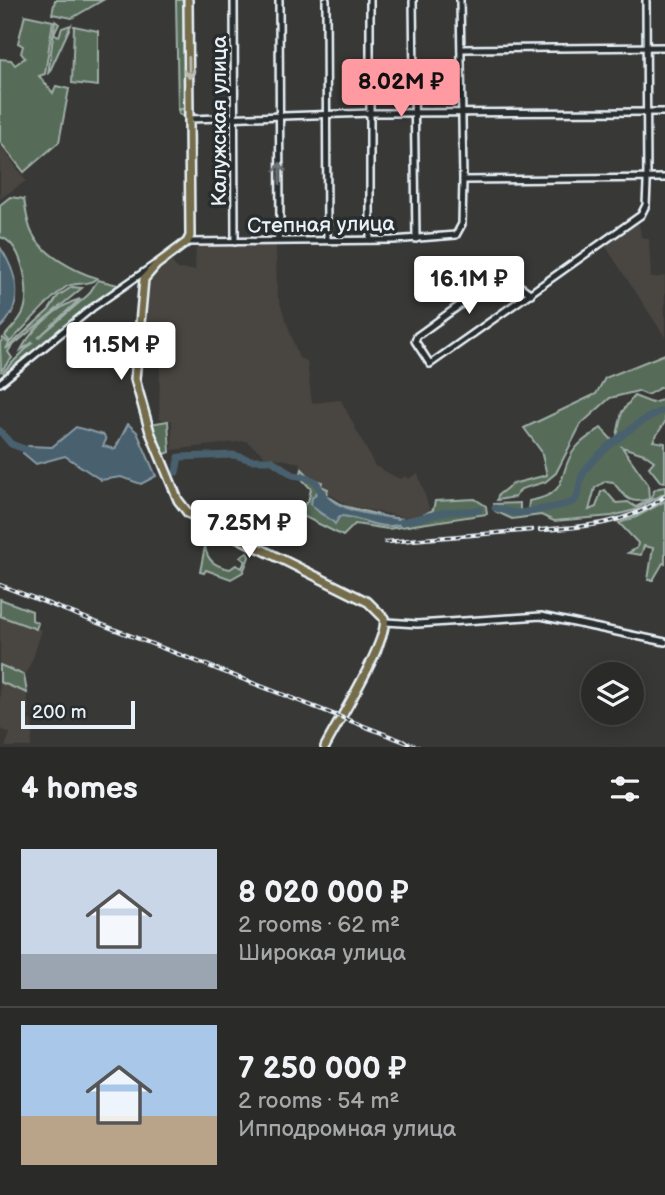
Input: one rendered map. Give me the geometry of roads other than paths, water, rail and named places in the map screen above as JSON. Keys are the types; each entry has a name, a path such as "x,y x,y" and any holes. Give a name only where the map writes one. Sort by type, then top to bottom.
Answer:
{"main road":[{"path":"188,0 190,233 187,242 147,274 142,286 135,379 150,432 181,506 207,524 372,605 386,622 377,651 325,747"}],"street":[{"name":"Калужская улица","path":"234,0 235,242"},
{"path":"277,240 280,234 279,0"},
{"path":"326,0 327,240"},
{"path":"370,0 370,240"},
{"path":"413,0 415,239"},
{"path":"460,0 463,180 665,178"},
{"path":"531,294 516,282 503,281 444,317 415,341 430,363 531,294 645,210 646,0"},
{"path":"461,49 665,47"},
{"path":"190,118 370,113 665,112"},
{"name":"Степная улица","path":"187,242 415,239 454,236 462,224 463,180"},
{"path":"0,383 92,308 160,261"},
{"path":"386,622 417,624 541,616 665,642"}],"water":[{"path":"0,247 11,267 16,299 8,319 0,328"},
{"path":"128,424 137,432 156,476 141,484 121,477 101,480 65,456 36,464 23,453 28,446 52,447 76,427 104,435 106,440 103,446 115,449"},
{"path":"320,489 339,505 350,509 408,521 398,525 381,526 340,516 335,524 311,504 312,498"}],"waterway":[{"path":"495,508 520,513 574,501 578,496 582,476 596,458 632,428 665,410"},
{"path":"0,431 11,444 30,451"},
{"path":"176,472 179,457 234,455 251,460 271,460 293,475 316,482 324,497"},
{"path":"402,522 447,512 479,510"}],"railway":[{"path":"540,530 589,525 622,518 637,513 665,496"},
{"path":"386,542 532,530"},
{"path":"0,585 418,747"}]}
